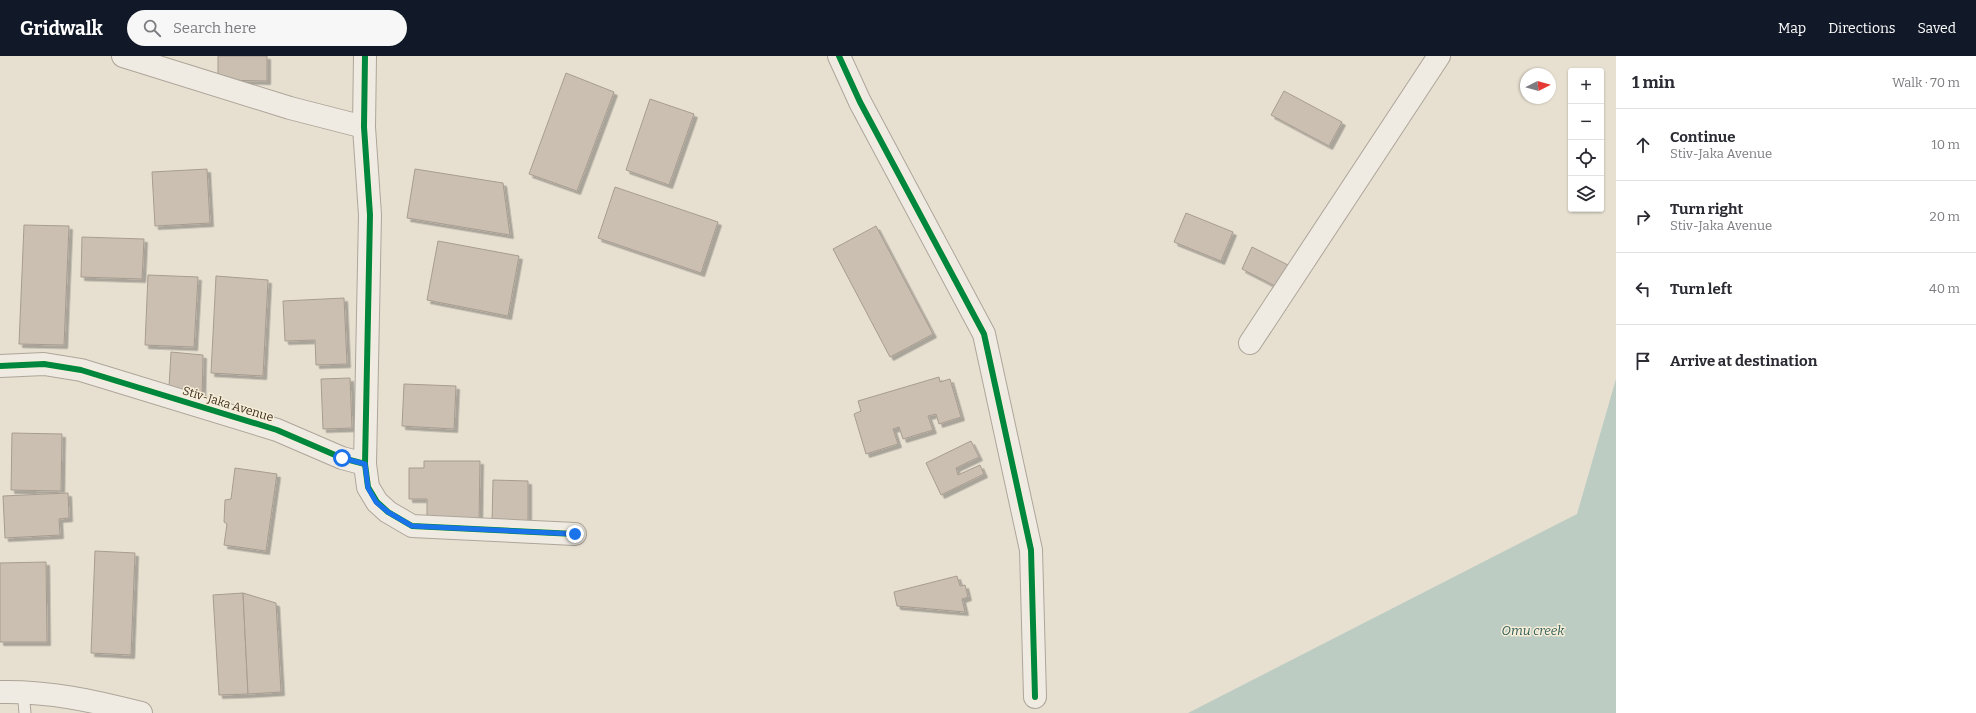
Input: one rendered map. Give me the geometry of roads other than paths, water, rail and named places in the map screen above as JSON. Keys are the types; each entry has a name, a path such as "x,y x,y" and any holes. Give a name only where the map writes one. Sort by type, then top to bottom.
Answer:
{"street":[{"path":"123,56 290,108 364,127"},
{"path":"365,56 364,127 370,215 365,464 368,488 376,502 388,512 412,526 575,534"},
{"path":"838,56 864,109 984,334 1031,550 1035,697"},
{"path":"1250,343 1439,56"},
{"name":"Stiv-Jaka Avenue","path":"0,366 44,364 81,370 277,430 342,458 365,464"},
{"path":"0,692 23,692 80,698 142,713"}],"lane":[{"path":"23,692 25,713"}],"water":[{"name":"Omu creek","path":"1616,379 1616,713 1188,713 1577,514"}]}
